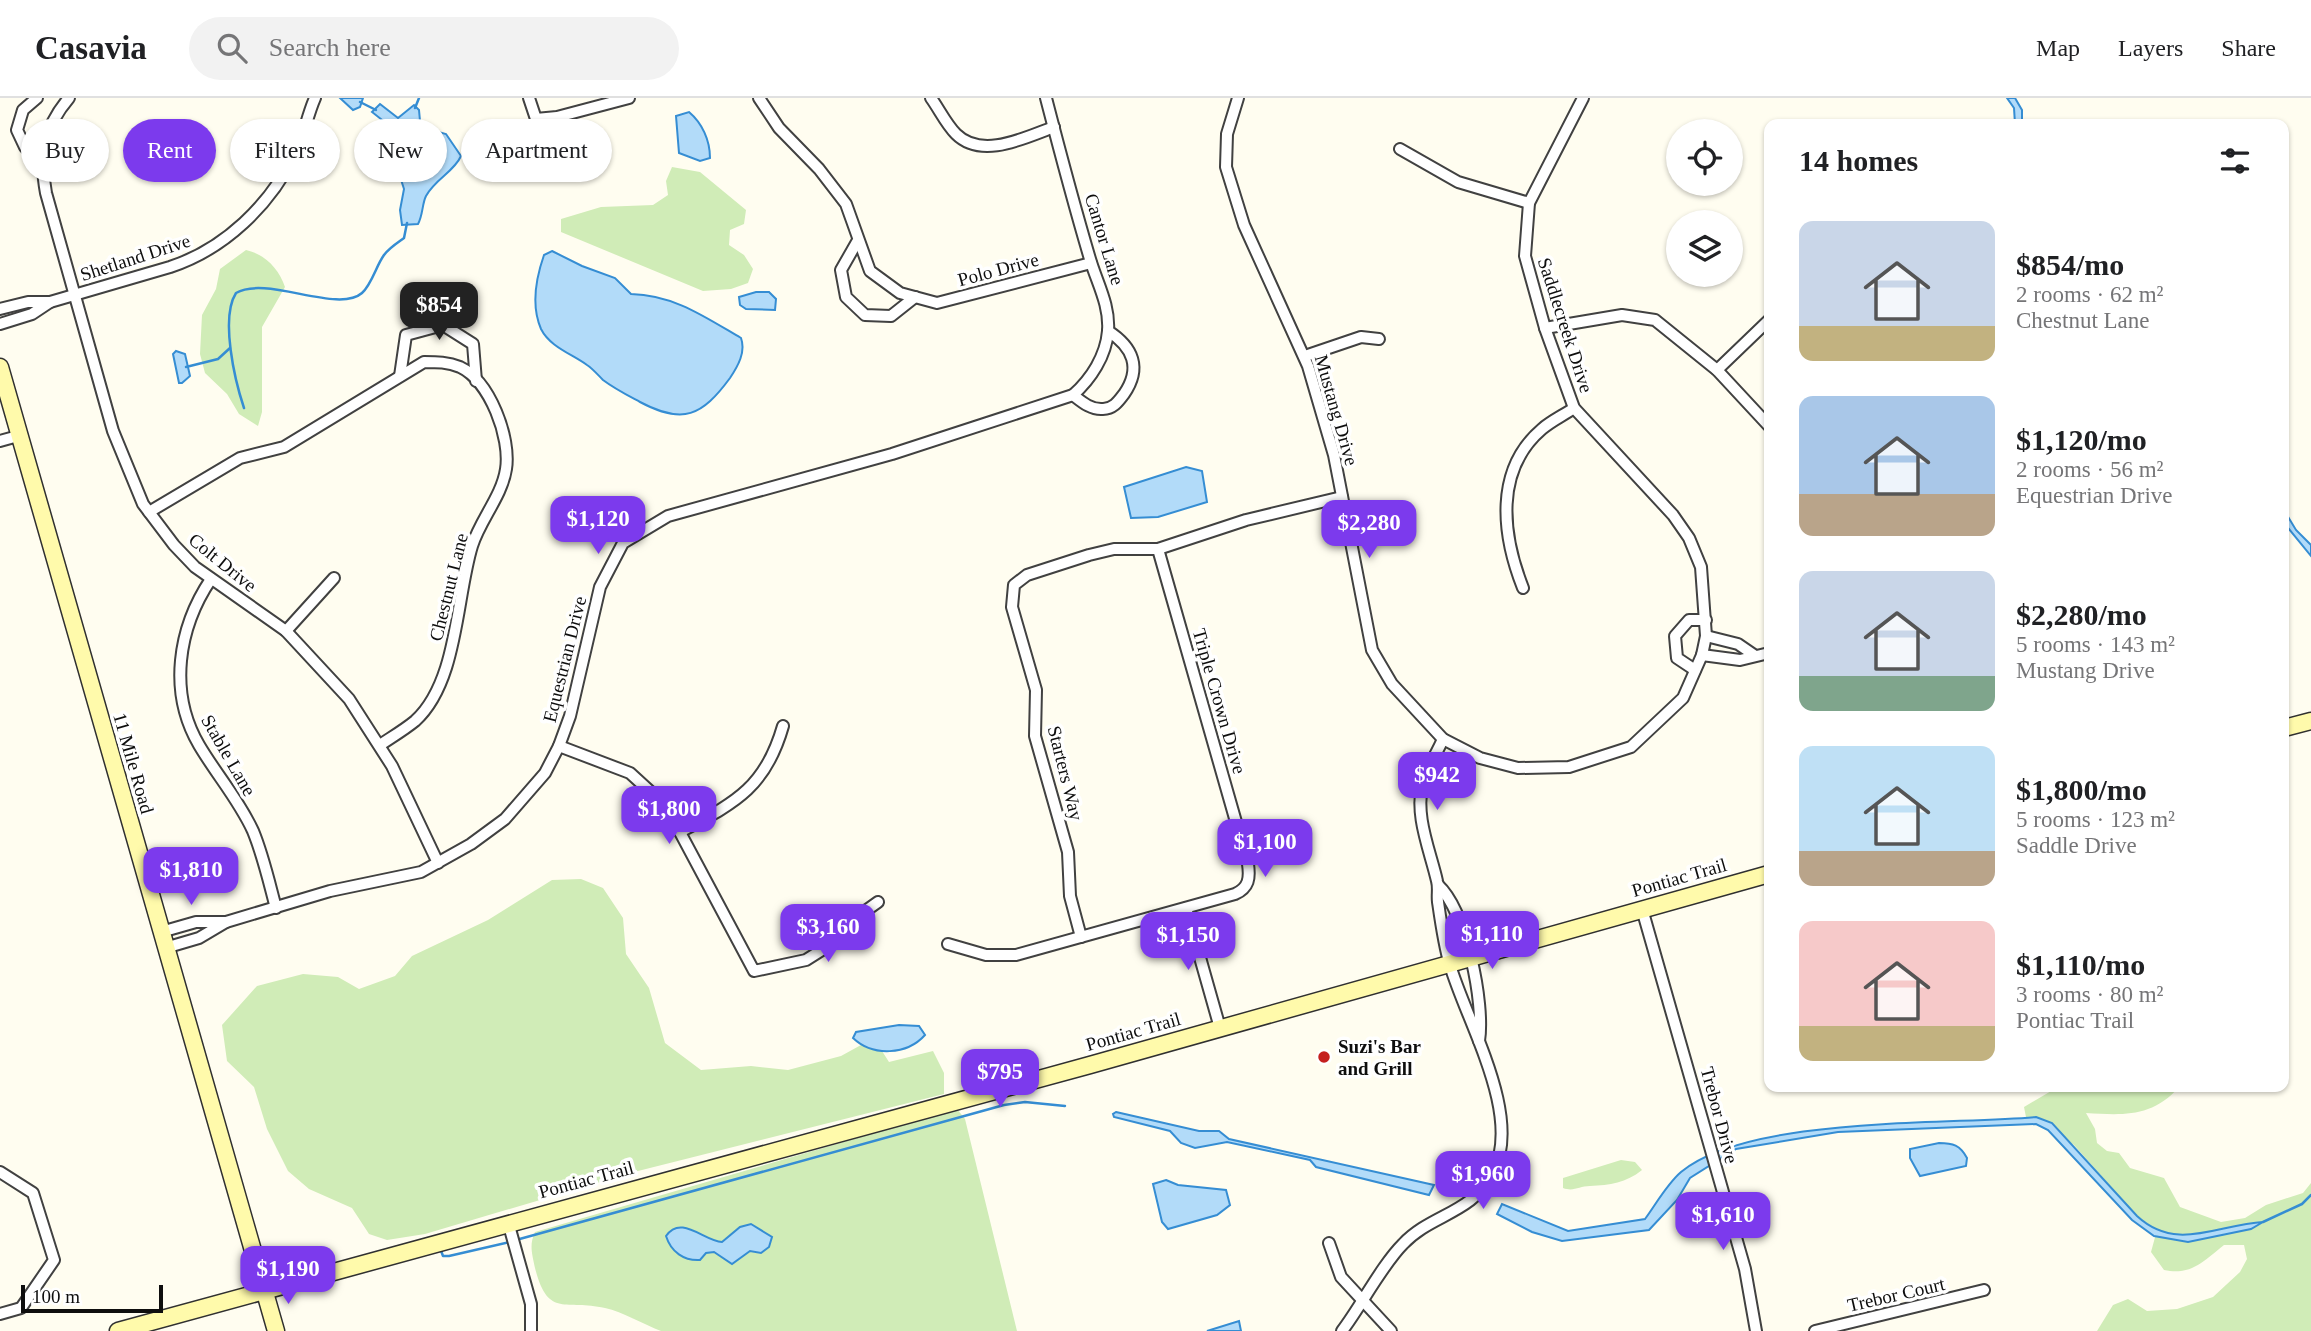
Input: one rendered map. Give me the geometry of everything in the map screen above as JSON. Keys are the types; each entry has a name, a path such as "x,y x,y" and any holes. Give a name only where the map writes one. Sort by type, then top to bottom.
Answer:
{"main road":[{"name":"11 Mile Road","path":"0,367 276,1331"},
{"path":"2289,727 2311,721"},
{"name":"Pontiac Trail","path":"118,1331 1764,875"}],"street":[{"path":"21,138 17,130 23,110 37,98"},
{"name":"Colt Drive","path":"54,119 69,98"},
{"name":"Shetland Drive","path":"0,309 28,302 50,302 190,261 224,240 250,217 286,169 296,152 315,98"},
{"path":"529,98 536,119 557,117 629,98"},
{"name":"Polo Drive","path":"759,98 779,128 819,169 846,204 857,242 870,271 900,293 937,303 1091,262"},
{"path":"931,98 957,135 982,146 1006,144 1054,127"},
{"name":"Cantor Lane","path":"1046,98 1091,262 1105,300 1108,331"},
{"name":"Mustang Drive","path":"1238,98 1227,134 1226,167 1244,225 1305,356 1342,497 1371,650 1392,684 1443,739 1480,758 1518,768 1569,767 1600,760 1631,747 1658,725 1683,698 1702,654"},
{"name":"Saddlecreek Drive","path":"1583,98 1529,202 1525,256 1545,328 1574,408 1673,515 1689,538 1701,567 1706,620 1702,654"},
{"path":"1400,149 1458,182 1529,202"},
{"name":"Colt Drive","path":"45,182 113,431 128,472 149,512 174,545 211,579 286,631 349,699 380,746 438,863"},
{"path":"857,242 841,270 846,297 865,315 891,316 915,297"},
{"name":"Shetland Drive","path":"0,324 32,314 50,302"},
{"path":"1545,328 1622,315 1655,320 1717,370 1764,421"},
{"path":"400,376 405,335 443,325 473,344 476,381"},
{"path":"1717,370 1764,325"},
{"path":"1108,331 1124,341 1132,355 1135,369 1132,383 1116,404 1104,409 1090,407 1073,396 1086,383 1102,358 1108,331"},
{"path":"1305,356 1361,337 1378,339"},
{"name":"Chestnut Lane","path":"149,512 240,458 284,447 424,362 444,362 463,368 476,381 496,408 505,441 506,469 472,545 449,654 433,696 416,720 380,746"},
{"name":"Equestrian Drive","path":"163,940 200,937 226,922 330,891 421,872 471,844 505,819 545,773 559,746 570,716 600,587 623,542 668,516 892,454 1073,396"},
{"path":"1523,588 1512,561 1505,505 1511,470 1541,429 1574,408"},
{"path":"0,441 18,436"},
{"name":"Starters Way","path":"1081,937 1070,896 1068,852 1035,736 1036,690 1012,607 1014,585 1027,575 1089,555 1114,549 1158,550 1247,520 1342,497"},
{"name":"Triple Crown Drive","path":"948,944 1001,956 1081,937 1241,891 1250,874 1158,550"},
{"path":"286,631 334,578"},
{"name":"Stable Lane","path":"211,579 196,602 183,640 181,697 188,723 199,745 252,830 276,908"},
{"path":"1695,670 1677,658 1675,636 1689,620 1706,620"},
{"path":"1706,636 1738,644 1754,655"},
{"path":"1702,654 1740,660 1764,654"},
{"path":"680,832 734,803 762,775 777,748 783,726"},
{"path":"1342,1331 1402,1244 1433,1222 1454,1214 1469,1203 1494,1172 1502,1145 1502,1127 1479,1041 1450,964 1437,899 1438,885 1421,811 1422,783 1443,739"},
{"path":"559,746 630,773 666,806 754,971 806,960 825,948 843,927 878,902"},
{"path":"1438,885 1449,895 1470,958 1482,1023 1479,1041"},
{"path":"1186,908 1220,1028"},
{"name":"Trebor Drive","path":"1643,909 1745,1269 1756,1331"},
{"path":"0,1172 33,1193 54,1260 22,1308 0,1314"},
{"path":"508,1222 531,1304 531,1331"},
{"path":"1329,1243 1341,1277 1391,1331"},
{"name":"Trebor Court","path":"1815,1331 1984,1290"}],"green space":[{"path":"672,167 700,172 746,210 744,224 730,230 729,245 744,255 753,269 748,283 731,289 703,291 561,232 561,219 601,207 653,205 668,195 666,181"},
{"path":"246,250 270,263 285,287 262,327 262,412 258,426 239,414 227,394 205,373 200,354 202,315 216,289 220,269"},
{"path":"581,879 603,888 623,918 626,954 649,988 665,1043 701,1070 751,1066 788,1070 841,1056 861,1045 882,1051 889,1062 933,1051 944,1073 944,1094 638,1171 425,1234 387,1240 369,1234 352,1208 309,1189 288,1171 267,1129 254,1087 227,1061 222,1025 257,986 303,974 338,977 359,989 395,976 412,956 488,920 552,880"},
{"path":"2050,1092 2174,1092 2158,1104 2136,1112 2086,1113 2095,1129 2097,1143 2107,1151 2119,1153 2130,1168 2164,1178 2180,1207 2221,1222 2245,1218 2266,1205 2303,1193 2311,1183 2311,1331 2097,1331 2113,1305 2128,1299 2147,1311 2177,1309 2213,1297 2240,1272 2247,1259 2244,1245 2224,1245 2190,1269 2164,1270 2151,1252 2157,1230 2137,1216 2074,1145 2036,1117 2026,1117 2024,1107"},
{"path":"957,1109 965,1119 1017,1331 661,1331 612,1310 552,1301 540,1284 535,1268 532,1245 535,1232","holes":["694,1230 709,1242 722,1242 730,1236 733,1264 714,1252 706,1253"]},
{"path":"1621,1160 1635,1162 1642,1170 1618,1182 1563,1188 1563,1178"}],"water":[{"path":"340,98 363,98 360,107 353,110"},
{"path":"2007,98 2015,98 2022,110 2022,119 2015,119 2014,108"},
{"path":"380,104 398,118 414,105 419,110 420,119 381,119 372,112"},
{"path":"689,112 704,132 710,158 700,161 679,153 676,116"},
{"path":"447,135 461,156 447,173"},
{"path":"402,182 437,182 426,196 418,224 402,225 400,210 404,189"},
{"path":"552,251 615,278 631,294 647,295 675,303 741,338 742,354 720,391 691,413 668,413 626,394 556,345 541,329 535,302 544,255"},
{"path":"756,292 769,292 776,299 775,310 746,309 740,305 739,297"},
{"path":"176,351 185,354 190,376 182,383 179,383 173,354"},
{"path":"1186,467 1202,471 1207,502 1158,517 1131,518 1124,487"},
{"path":"2289,518 2311,545 2311,556 2289,529"},
{"path":"899,1025 919,1026 925,1035 909,1047 890,1051 870,1048 853,1038 856,1032"},
{"path":"1116,1112 1199,1131 1219,1131 1229,1139 1434,1185 1429,1195 1316,1167 1310,1160 1227,1142 1195,1148 1181,1143 1170,1131 1114,1117"},
{"path":"2036,1117 2052,1123 2137,1216 2152,1227 2183,1235 2263,1222 2251,1229 2188,1242 2154,1236 2132,1220 2048,1130 2036,1124 1838,1132 1736,1149 1690,1178 1677,1200 1649,1230 1562,1241 1532,1232 1497,1214 1502,1204 1568,1231 1645,1219 1666,1188 1681,1172 1712,1154 1752,1141 1851,1126"},
{"path":"1939,1143 1952,1144 1959,1148 1967,1158 1966,1166 1920,1176 1910,1158 1910,1149"},
{"path":"1166,1180 1178,1185 1226,1190 1230,1205 1217,1215 1168,1229 1162,1222 1153,1184"},
{"path":"751,1224 772,1237 769,1247 761,1253 750,1251 732,1264 714,1252 706,1253 700,1260 684,1257 671,1247 666,1236 672,1230 686,1228 722,1242 740,1227"},
{"path":"1239,1321 1241,1331 1207,1331"}],"waterway":[{"path":"415,108 419,98"},
{"path":"360,102 376,110"},
{"path":"244,408 233,366 229,333 231,304 236,293 265,288 336,299 351,298 362,293 384,255 404,238 407,223"},
{"path":"186,367 218,359 230,348"},
{"path":"516,1240 1004,1105 1025,1102 1065,1106"},
{"path":"2263,1222 2302,1204 2311,1195"},
{"path":"440,1248 443,1256 449,1256 510,1242"}],"place":[{"name":"Suzi's Bar and Grill","path":"1324,1057"}]}
